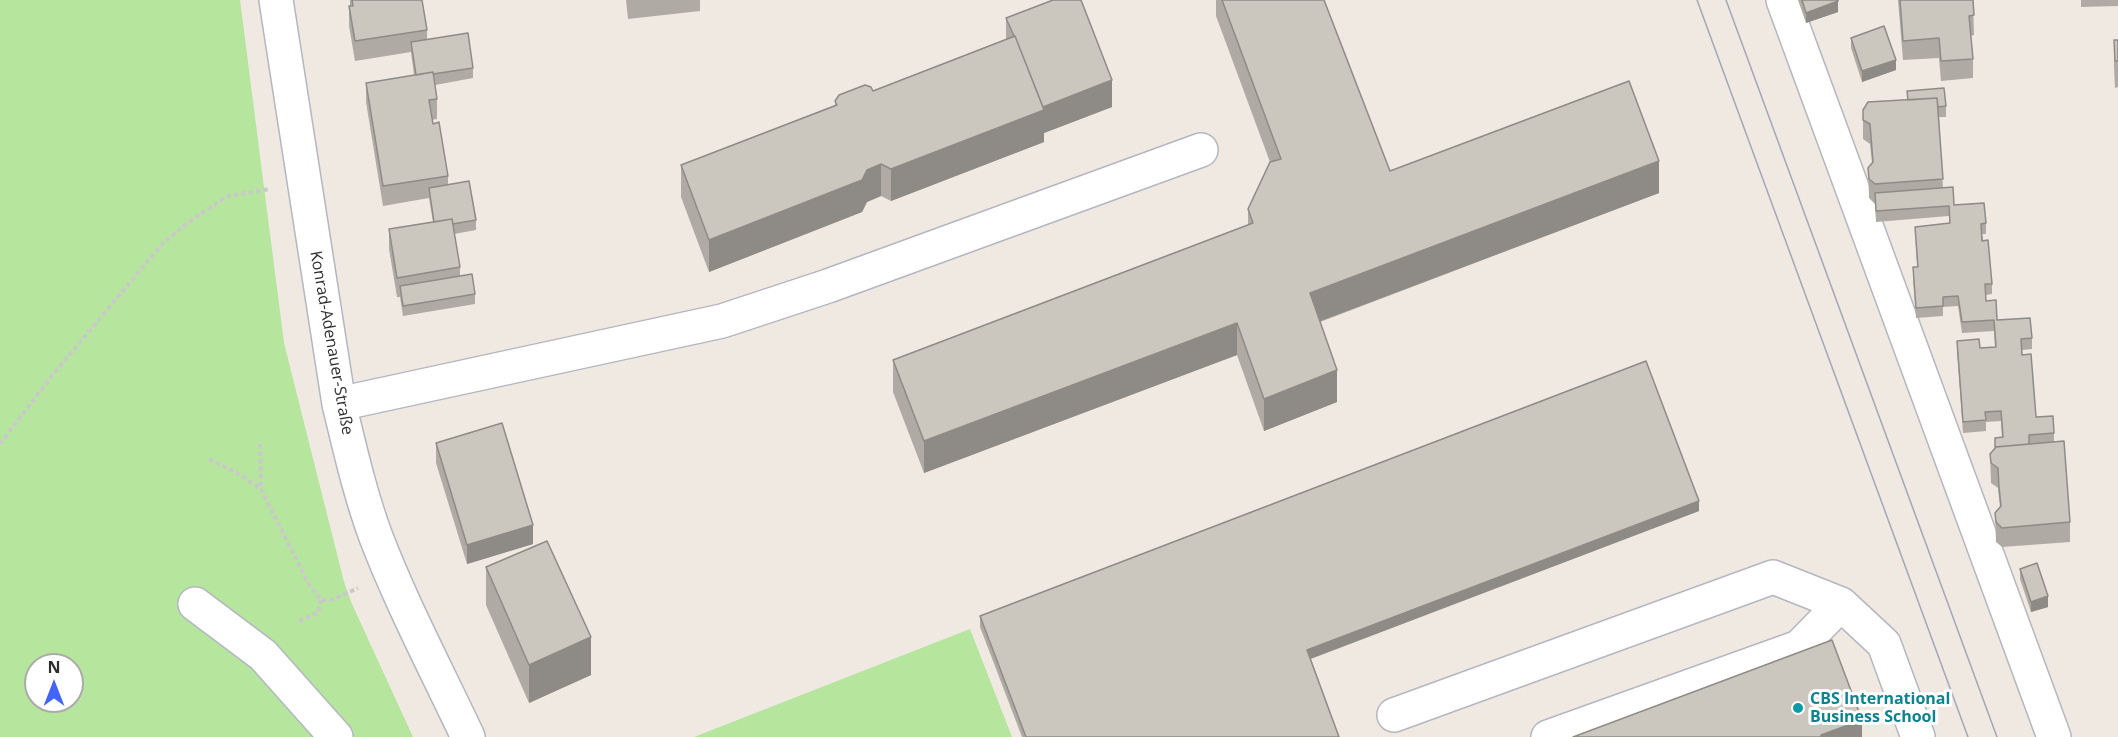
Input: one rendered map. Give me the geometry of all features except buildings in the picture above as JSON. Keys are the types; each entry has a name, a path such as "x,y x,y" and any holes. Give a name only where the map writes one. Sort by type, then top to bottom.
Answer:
{"street":[{"name":"Konrad-Adenauer-Straße","path":"276,0 339,404 354,466 376,535 392,574 468,737"},
{"path":"1783,0 2054,737"},
{"path":"339,404 722,321 828,286 1201,150"},
{"path":"1394,715 1773,577 1841,604 1884,644 1918,737"},
{"path":"195,604 262,655 336,737"},
{"path":"1548,737 1799,647 1841,604"}],"path":[{"path":"0,444 55,372 163,243 194,218 228,196 305,183"},
{"path":"260,444 261,489 309,585 321,600"},
{"path":"209,459 237,473 261,489"},
{"path":"321,600 332,600 392,574"},
{"path":"299,621 318,613 321,600"}],"green space":[{"path":"0,0 240,0 284,343 344,582 413,737 0,737"},
{"path":"970,629 1012,737 694,737"}],"tram line":[{"path":"1697,0 1968,737"},
{"path":"1726,0 1997,737"}],"place":[{"name":"CBS International Business School","path":"1798,708"}]}
